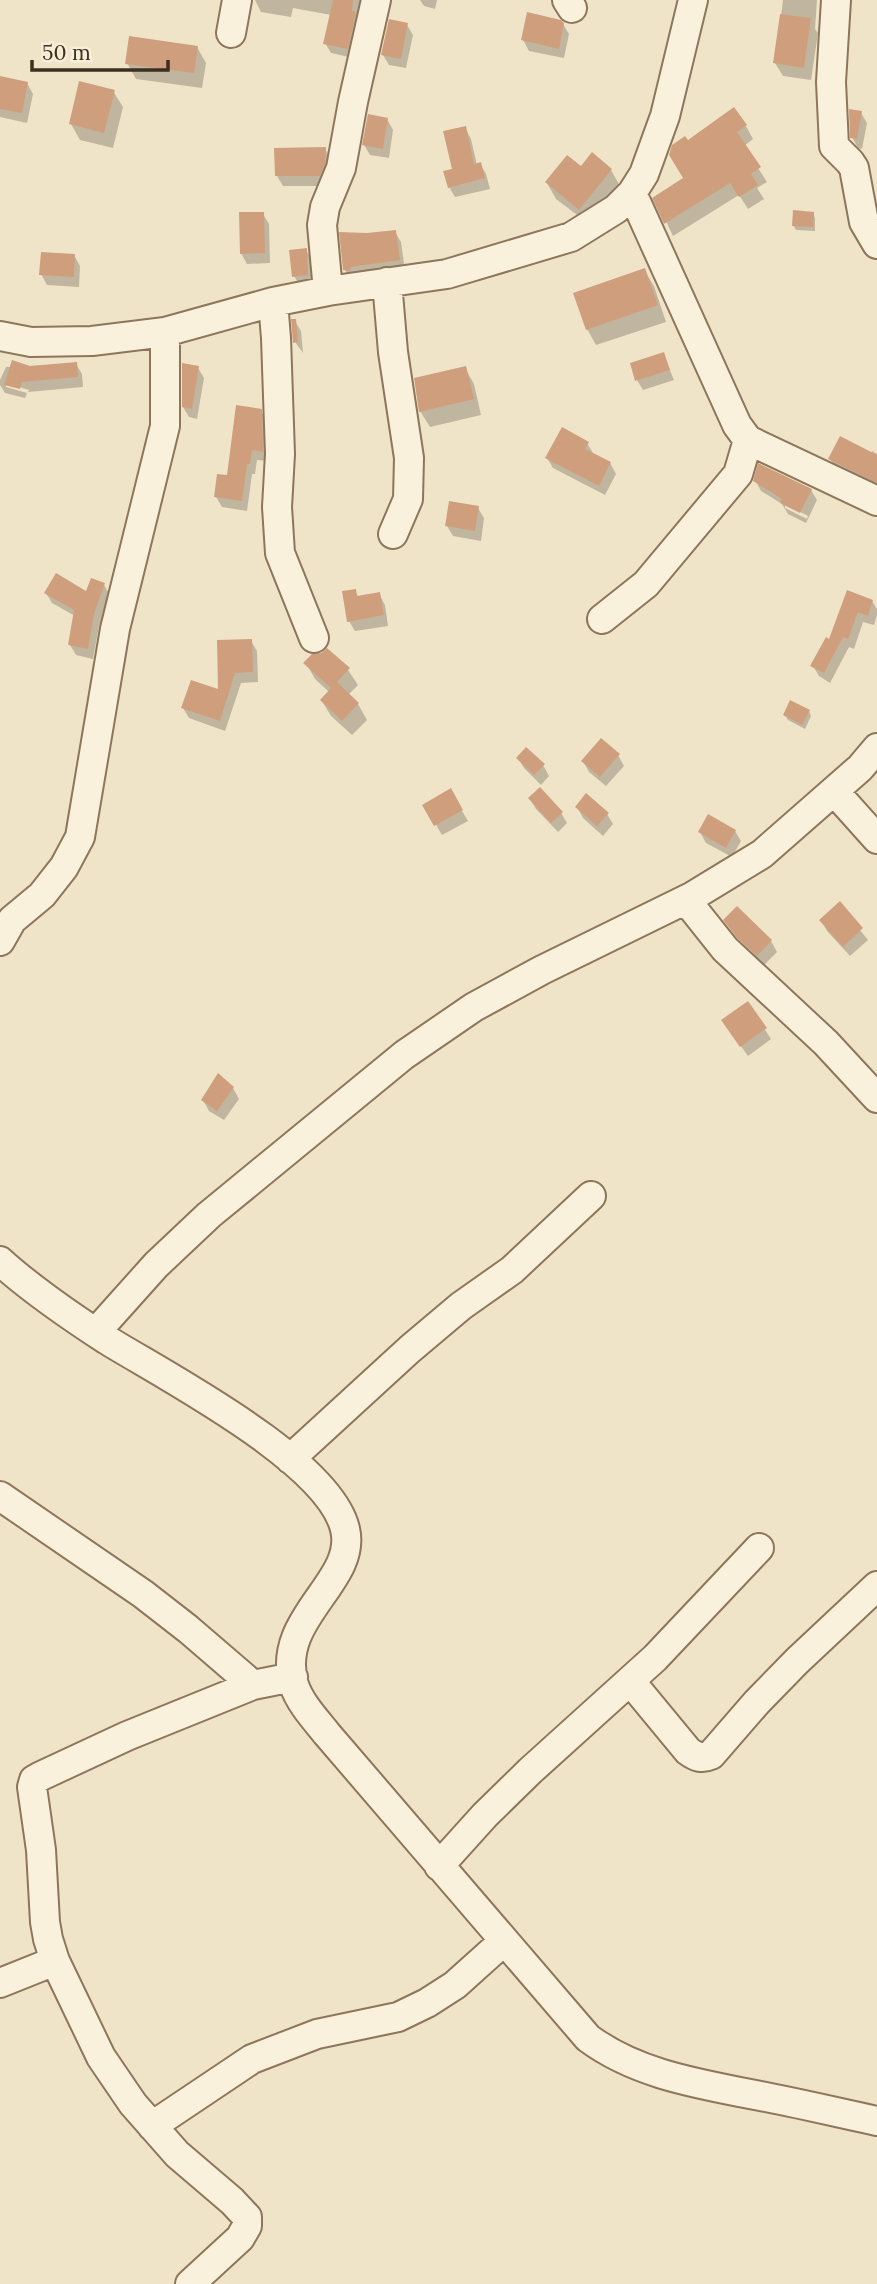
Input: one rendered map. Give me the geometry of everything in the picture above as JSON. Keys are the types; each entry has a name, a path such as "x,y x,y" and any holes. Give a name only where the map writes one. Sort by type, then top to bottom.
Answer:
{"street":[{"path":"231,33 237,0"},
{"path":"328,291 322,225 325,206 341,168 352,102 376,0"},
{"path":"0,336 31,342 92,341 165,332 273,302 328,291 447,274 571,237 616,209 632,193 644,174 664,116 693,0"},
{"path":"836,0 831,82 834,146 853,168 864,222 877,244"},
{"path":"632,193 737,425 748,440 877,501"},
{"path":"387,282 393,352 409,458 408,499 393,534"},
{"path":"273,302 280,454 277,507 280,553 314,638"},
{"path":"0,941 12,920 42,895 64,867 80,837 115,629 165,426 165,332"},
{"path":"602,619 646,584 738,474 748,440"},
{"path":"96,1332 156,1265 209,1215 404,1055 474,1007 542,970 686,900 762,854 860,768 877,748"},
{"path":"834,791 877,839"},
{"path":"686,900 724,949 816,1034 877,1098"},
{"path":"290,1459 410,1349 461,1306 512,1270 591,1196"},
{"path":"0,1261 51,1303 268,1440 319,1485 338,1510 346,1531 346,1550 340,1567 299,1628 293,1650 294,1685 312,1716 588,2038 620,2058 703,2085 877,2121"},
{"path":"0,1496 144,1594 253,1685"},
{"path":"439,1866 530,1771 631,1682 759,1548"},
{"path":"631,1682 688,1751 696,1757 704,1758 711,1755 797,1661 877,1586"},
{"path":"190,2284 240,2238 247,2226 247,2217 177,2154 133,2104 101,2057 55,1961 45,1922 41,1850 32,1787 34,1780 127,1737 253,1685 293,1677"},
{"path":"152,2126 252,2059 317,2034 398,2017 427,2003 455,1985 504,1941"},
{"path":"0,1983 55,1961"}],"building":[{"path":"333,0 353,0 352,11 356,12 348,49 323,44"},
{"path":"527,12 564,23 559,49 521,40"},
{"path":"780,14 811,18 804,68 773,63"},
{"path":"389,19 408,23 401,59 381,55"},
{"path":"129,36 198,46 194,73 125,64"},
{"path":"0,76 28,82 22,113 0,109"},
{"path":"79,81 115,90 104,133 69,124"},
{"path":"734,107 747,125 737,132 761,167 751,174 758,185 739,197 730,183 664,224 652,198 683,178 669,155 672,145 685,136 688,140"},
{"path":"849,109 862,111 857,139 850,138"},
{"path":"368,114 388,118 383,149 362,145"},
{"path":"466,126 474,164 481,162 485,178 448,188 443,171 452,169 443,131"},
{"path":"326,147 325,163 320,176 275,176 274,148"},
{"path":"592,152 612,169 579,210 545,182 567,155 581,166"},
{"path":"793,210 814,212 813,227 792,226"},
{"path":"239,212 264,212 265,253 240,254"},
{"path":"396,230 400,260 351,267 350,271 343,270 339,232"},
{"path":"307,248 308,275 292,277 289,250"},
{"path":"41,252 75,254 74,277 39,275"},
{"path":"645,268 658,305 586,330 573,293"},
{"path":"291,319 296,319 298,342 293,343"},
{"path":"664,352 670,370 635,381 630,363"},
{"path":"12,360 30,366 77,362 78,377 22,382 20,389 4,385"},
{"path":"182,363 199,366 192,409 182,407"},
{"path":"466,366 474,399 419,412 414,378"},
{"path":"236,405 262,409 263,452 252,450 250,464 247,464 242,501 214,497 217,474 227,475"},
{"path":"562,427 589,442 585,449 611,462 599,486 545,458"},
{"path":"840,436 877,455 877,483 828,459"},
{"path":"758,463 812,489 800,513 780,503 782,499 753,481"},
{"path":"449,501 479,506 475,531 445,526"},
{"path":"56,573 86,591 91,578 105,583 94,614 88,649 68,645 74,610 44,593"},
{"path":"356,589 357,596 380,592 384,615 347,622 342,591"},
{"path":"847,590 873,600 868,616 858,612 848,639 843,637 824,673 810,666 826,637 829,639"},
{"path":"252,639 253,672 235,673 220,721 181,708 191,680 218,689 217,640"},
{"path":"327,648 350,668 337,682 359,703 342,721 320,700 331,688 303,663 312,654 321,653"},
{"path":"790,700 810,710 802,725 783,715"},
{"path":"601,738 620,754 600,777 581,761"},
{"path":"526,747 545,764 534,775 516,758"},
{"path":"540,787 563,812 551,823 528,798"},
{"path":"451,788 463,810 434,826 422,805"},
{"path":"586,793 609,813 597,826 575,807"},
{"path":"708,814 736,830 726,848 698,832"},
{"path":"840,901 863,928 843,947 819,920"},
{"path":"737,906 772,940 757,956 737,938 723,920"},
{"path":"748,1001 767,1028 740,1047 721,1020"},
{"path":"218,1073 234,1087 217,1111 201,1100"}]}
